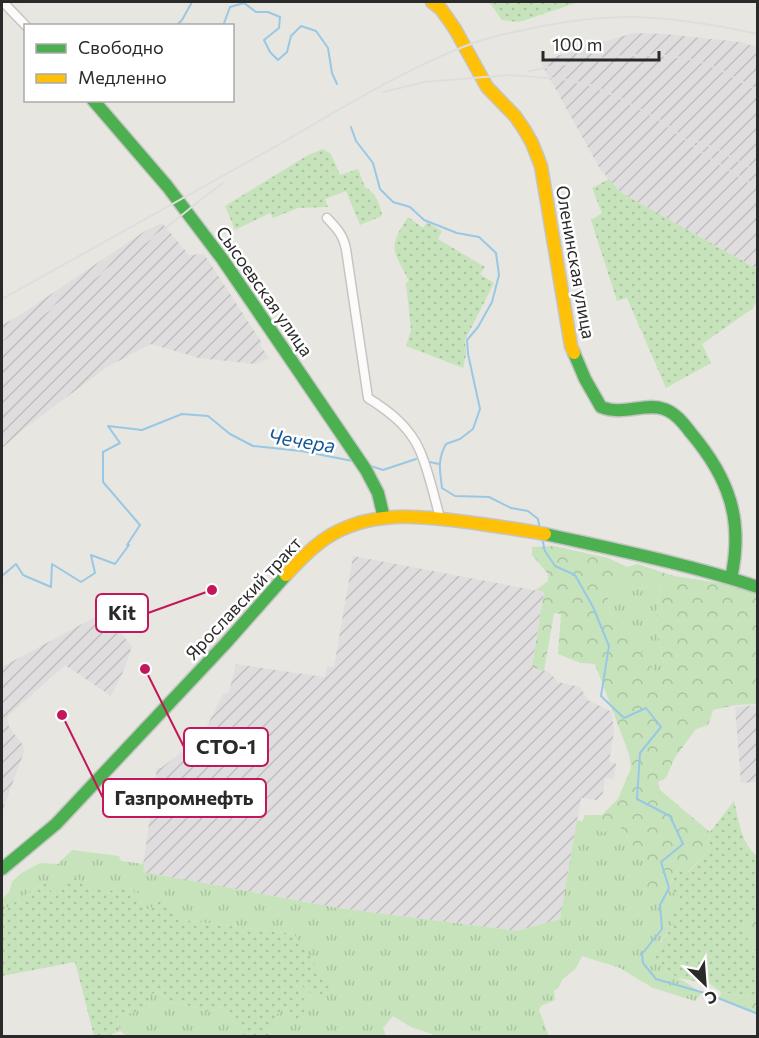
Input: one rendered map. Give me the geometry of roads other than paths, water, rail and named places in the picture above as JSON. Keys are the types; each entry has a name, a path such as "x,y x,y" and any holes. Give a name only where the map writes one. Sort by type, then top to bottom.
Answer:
{"street":[{"path":"3,2 24,24"},
{"name":"Оленинская улица","path":"432,2 439,6 448,17 487,86 511,111 535,148 541,166 571,346 585,379 601,407 614,411 665,408 672,412 702,447 723,483 732,507 736,526 736,543 731,578"},
{"name":"Сысоевская улица","path":"95,102 167,186 223,260 375,484 384,518"},
{"path":"327,218 344,238 368,398 387,410 412,436 420,450 440,518"},
{"name":"Ярославский тракт","path":"2,869 56,824 300,560 316,546 344,528 384,518 409,516 440,518 566,538 665,560 758,587"}],"waterway":[{"path":"178,24 192,2"},
{"path":"224,24 230,7 244,3 256,12 268,12 280,17 279,28 264,40 270,52 278,60 287,52 291,36 301,26 316,31 328,48 332,73 337,84"},
{"path":"351,127 356,141 373,163 380,189 393,202 410,207 424,220 457,233 479,237 496,253 499,275 492,302 478,327 467,340 480,409 473,429 460,439 446,444 443,450 440,466 442,488 455,496 489,497 511,508 528,511 538,519 540,530"},
{"name":"Чечера","path":"2,576 16,564 23,575 51,587 52,564 81,582 95,573 91,555 115,564 129,545 127,545 140,525 103,482 103,452 120,443 108,426 142,430 182,414 208,416 230,434 253,446 301,451 353,461"},
{"name":"Чечера","path":"371,466 383,470 416,459"},
{"name":"Чечера","path":"430,462 439,464"},
{"path":"542,538 545,551 555,566 575,575 593,607 609,646 601,696 624,718 646,708 661,727 640,753 637,799 670,816 683,844 661,862 669,888 660,905 662,929 642,954 643,963 656,979 708,994 758,1014"}],"railway":[{"path":"2,299 389,82 438,58 478,42 500,35 551,25 618,17 680,20 758,34"},
{"path":"529,71 594,59 639,55 661,56 704,63 758,91"},
{"path":"383,92 425,82 509,75 562,79 590,85 618,97 663,122 705,155 758,188"},
{"path":"691,139 717,149 758,172"},
{"path":"2,343 166,228 223,183"}],"place":[{"name":"Kit","path":"212,590"},
{"name":"СТО-1","path":"145,669"},
{"name":"Газпромнефть","path":"62,715"}]}
